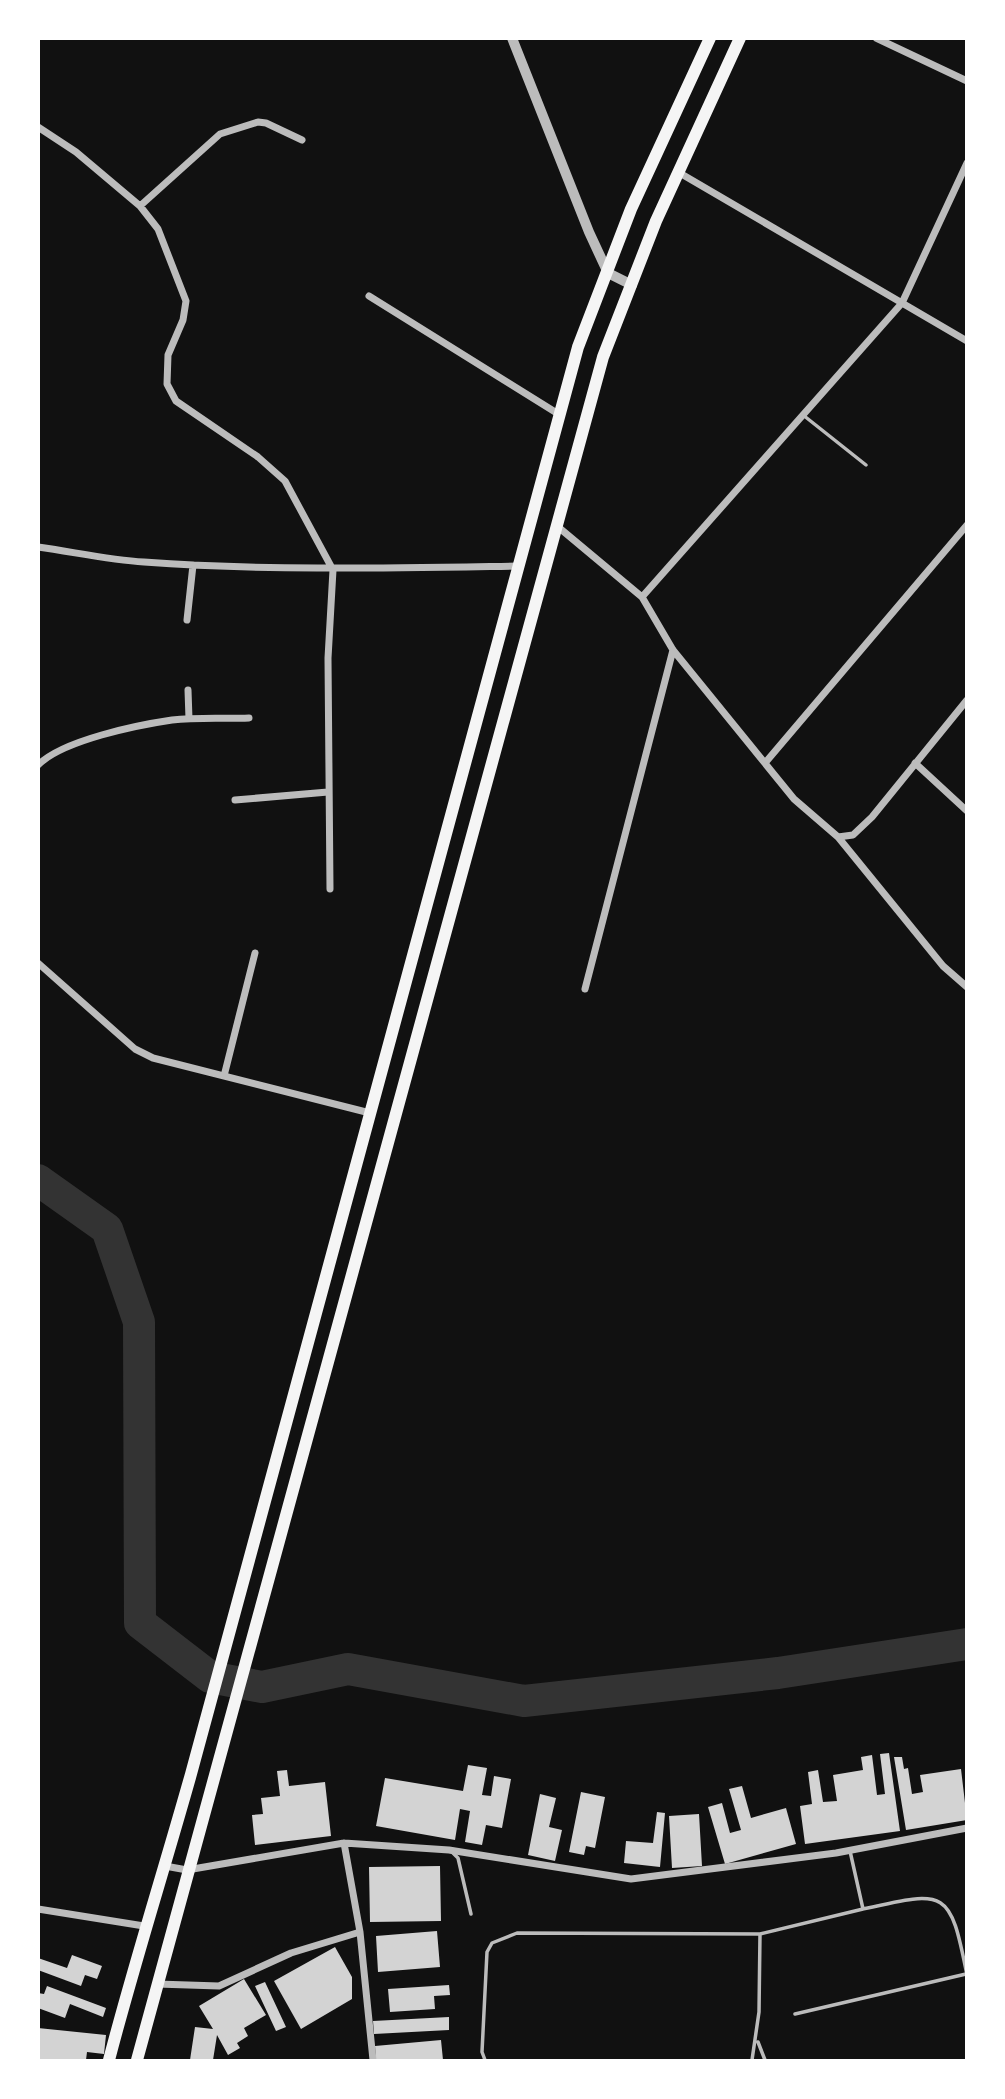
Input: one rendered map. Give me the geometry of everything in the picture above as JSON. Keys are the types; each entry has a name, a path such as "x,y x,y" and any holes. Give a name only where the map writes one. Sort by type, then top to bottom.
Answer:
{"highway":[{"path":"109,2060 144,1926 165,1866 191,1774 578,347 631,209 710,38"},
{"path":"137,2060 604,357 678,172 740,38"}],"street":[{"path":"512,38 608,273 632,285"},
{"path":"876,38 967,81"},
{"path":"140,206 220,134 258,122 266,123 302,140"},
{"path":"38,127 76,152 140,206 158,229 186,301 183,320 168,355 167,384 176,401 258,457 285,481 333,570 328,658 330,889"},
{"path":"642,597 902,303 967,163"},
{"path":"678,172 967,341"},
{"path":"369,296 559,415"},
{"path":"765,763 967,525"},
{"path":"558,526 642,597 673,650 794,799 838,837 943,966 967,986"},
{"path":"38,547 142,562 193,565 333,570 519,566"},
{"path":"187,620 193,565"},
{"path":"585,989 673,650"},
{"path":"188,690 189,719"},
{"path":"838,837 853,835 872,817 967,699"},
{"path":"38,765 51,756 84,742 140,727 189,719 249,718"},
{"path":"915,763 967,811"},
{"path":"235,800 328,792"},
{"path":"224,1076 255,953"},
{"path":"38,963 135,1049 153,1058 370,1113"},
{"path":"165,1866 187,1870 344,1843 449,1850 631,1878 850,1851 967,1828"},
{"path":"344,1843 360,1932 373,2060"},
{"path":"38,1909 144,1926"},
{"path":"157,1984 219,1986 291,1953 360,1932"}],"lane":[{"path":"803,415 866,465"},
{"path":"449,1850 458,1858 471,1914"},
{"path":"850,1851 863,1909"},
{"path":"485,2060 482,2052 487,1952 492,1942 502,1936 540,1932 760,1934 908,1899 939,1900 949,1909 957,1923 966,1975 795,2014"},
{"path":"752,2060 757,2040 760,1934"},
{"path":"757,2040 765,2060"}],"building":[{"path":"889,1753 900,1831 805,1844 800,1806 812,1804 808,1772 818,1770 823,1802 837,1801 833,1775 863,1770 861,1757 872,1755 877,1795 885,1794 880,1754"},
{"path":"894,1757 902,1757 904,1769 908,1768 912,1794 923,1792 920,1775 961,1769 967,1820 906,1830"},
{"path":"468,1765 487,1768 482,1795 491,1796 494,1776 511,1779 502,1828 486,1825 482,1845 465,1842 470,1811 460,1809 455,1840 376,1826 385,1778 463,1791"},
{"path":"287,1770 289,1786 325,1782 331,1836 255,1845 252,1815 263,1814 261,1798 280,1796 277,1771"},
{"path":"742,1786 751,1818 786,1808 796,1844 725,1864 708,1807 722,1803 730,1833 741,1830 729,1789"},
{"path":"581,1792 605,1797 595,1848 586,1846 584,1855 569,1852"},
{"path":"540,1794 556,1798 549,1827 562,1830 555,1861 528,1855"},
{"path":"657,1812 665,1813 660,1867 624,1863 626,1841 653,1843"},
{"path":"699,1814 702,1866 672,1868 669,1816"},
{"path":"440,1866 441,1921 370,1922 369,1867"},
{"path":"437,1931 440,1967 378,1972 376,1936"},
{"path":"335,1947 352,1977 352,1999 301,2029 274,1981"},
{"path":"72,1955 102,1966 97,1979 85,1975 81,1986 38,1970 38,1958 67,1968"},
{"path":"244,1979 266,2015 244,2028 248,2036 237,2043 240,2048 228,2055 217,2035 213,2060 190,2060 195,2027 213,2029 199,2006"},
{"path":"265,1982 286,2027 276,2031 255,1986"},
{"path":"449,1985 450,1995 434,1996 435,2009 390,2012 388,1989"},
{"path":"47,1986 106,2008 103,2017 70,2004 65,2018 38,2008 38,1993 44,1994"},
{"path":"449,2017 449,2030 374,2034 373,2021"},
{"path":"38,2028 106,2035 104,2054 87,2052 86,2060 38,2060"},
{"path":"441,2040 443,2060 376,2060 375,2046"}],"waterway":[{"path":"38,1180 107,1229 139,1322 140,1623 210,1677 262,1687 348,1669 524,1701 778,1673 967,1644"}]}
